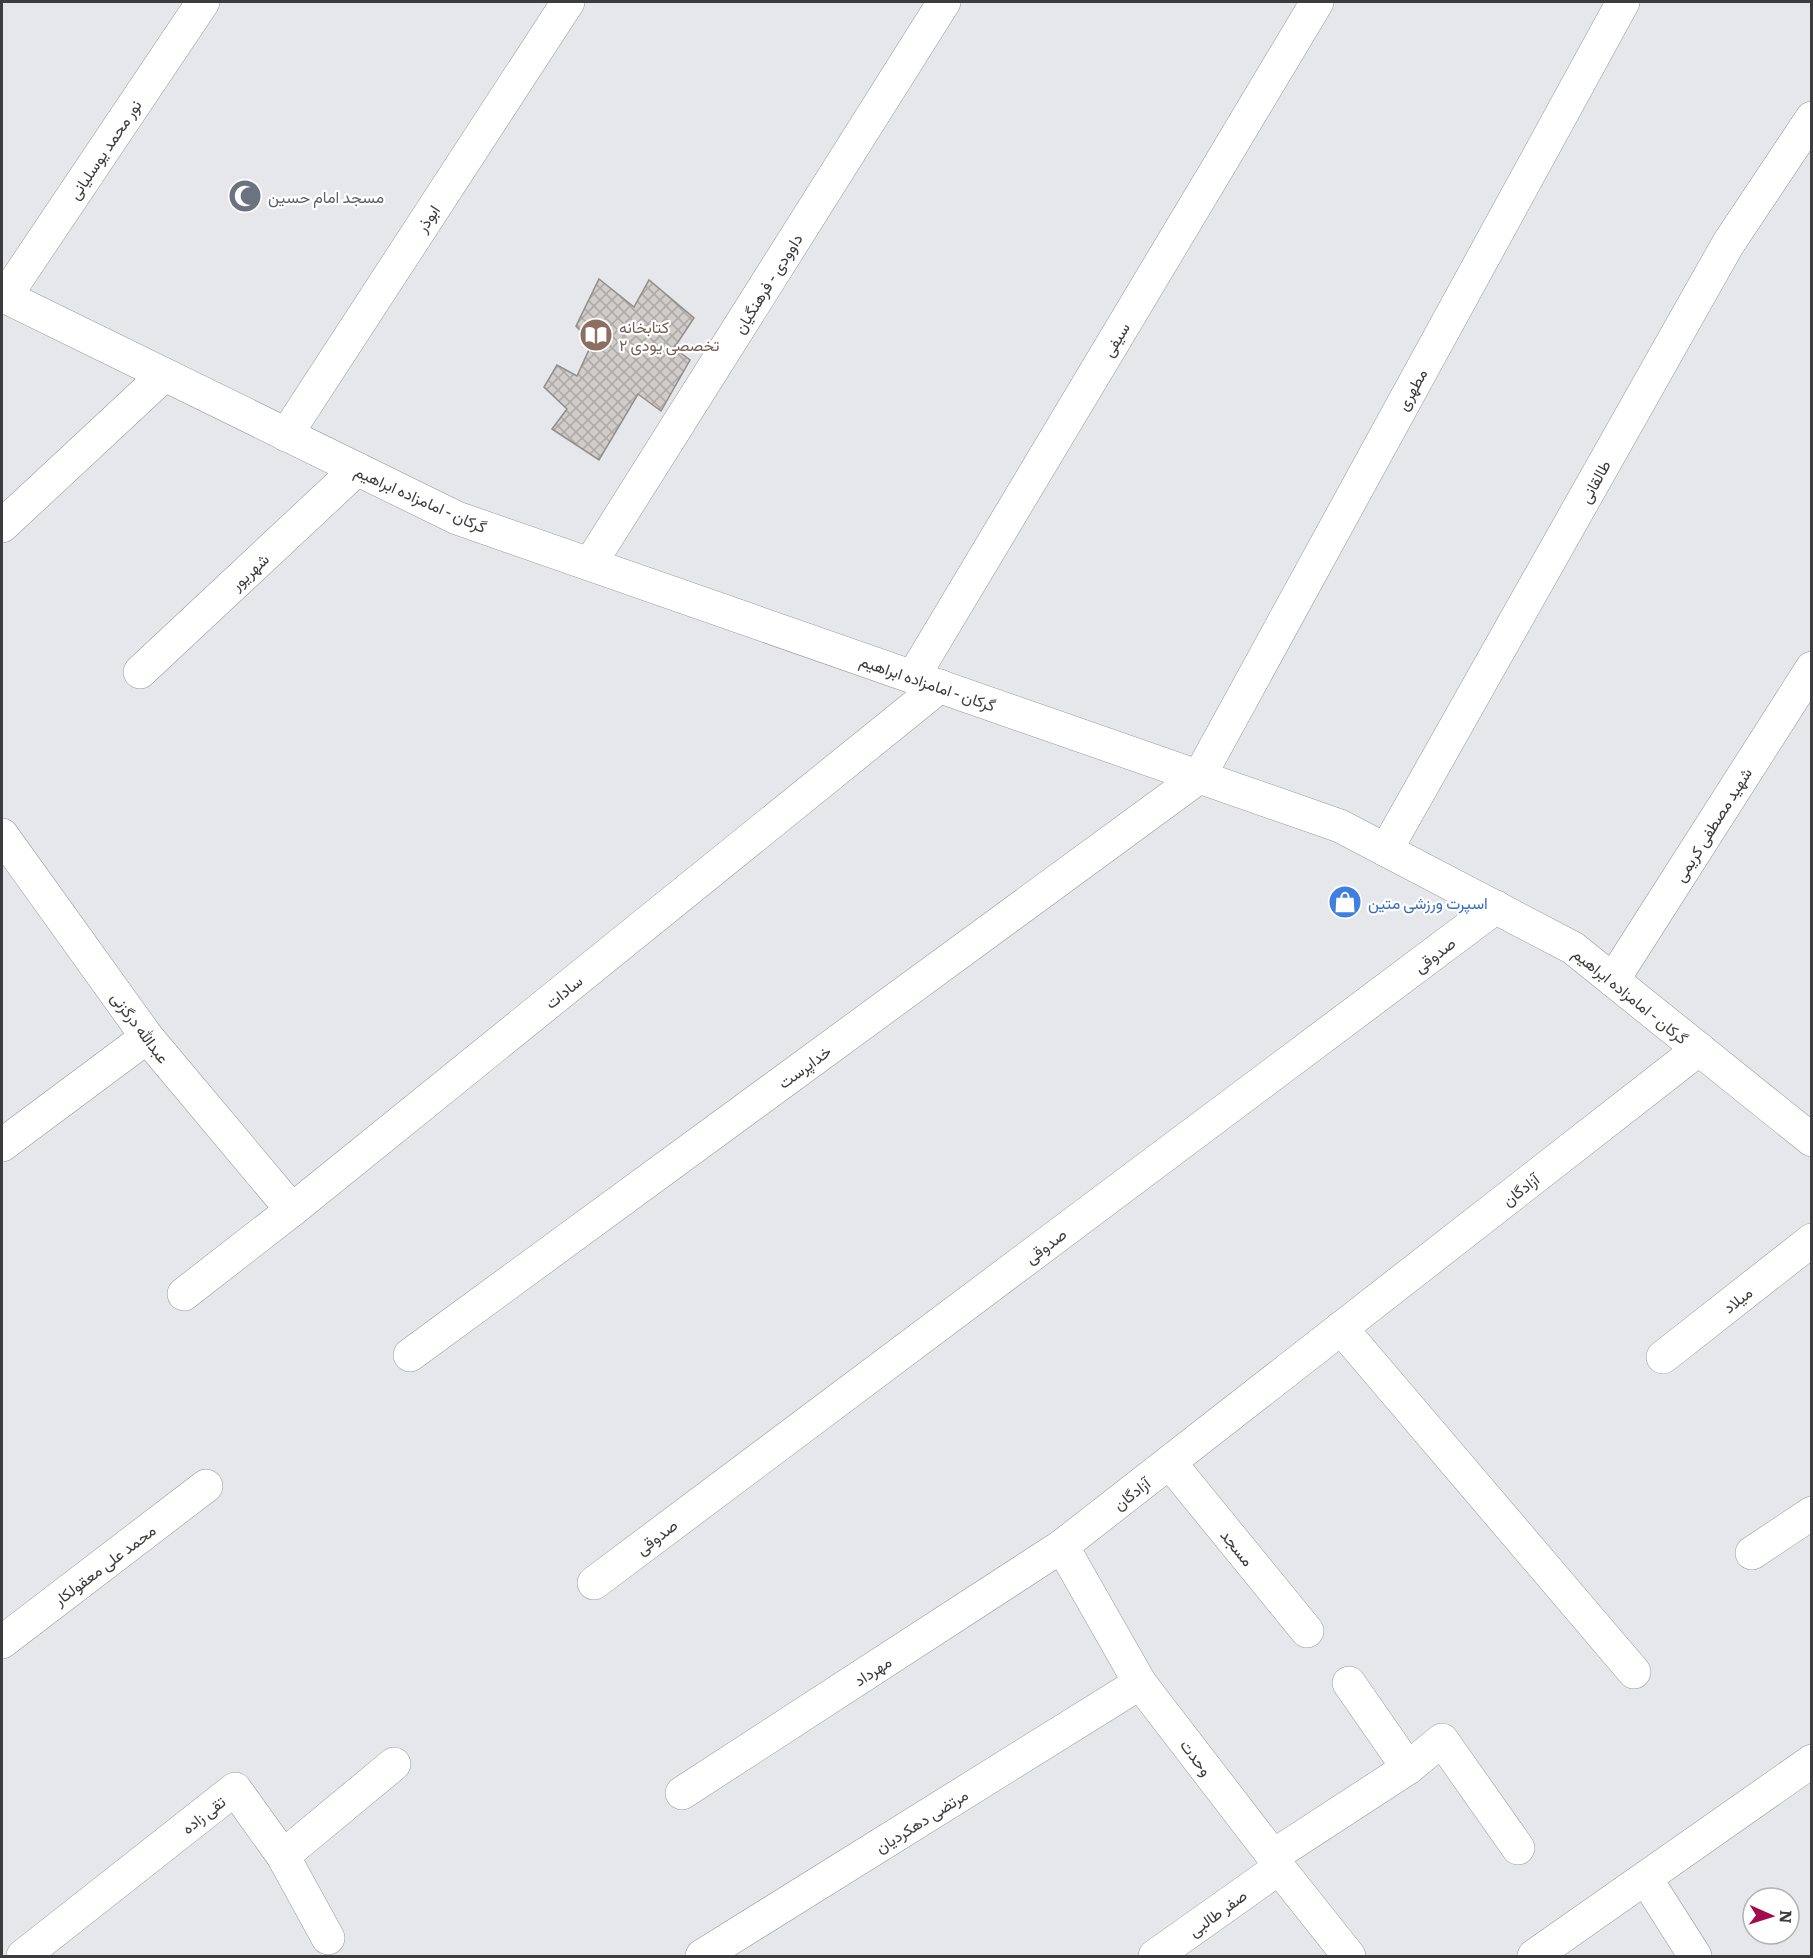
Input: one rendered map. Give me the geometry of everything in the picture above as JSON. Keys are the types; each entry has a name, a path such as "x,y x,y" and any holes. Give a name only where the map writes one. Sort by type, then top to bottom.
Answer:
{"street":[{"name":"نور محمد یوسلیانی","path":"3,296 203,2"},
{"name":"ابوذر","path":"286,435 568,2"},
{"name":"داوودی - فرهنگیان","path":"590,564 944,2"},
{"name":"سیفی","path":"926,682 1317,2"},
{"name":"مطهری","path":"1199,777 1623,2"},
{"name":"طالقانی","path":"1386,850 1728,244 1812,118"},
{"name":"گرکان - امامزاده ابراهیم","path":"3,296 457,518 1340,826 1573,948 1812,1140"},
{"path":"2,526 164,375"},
{"name":"شهریور","path":"140,672 357,469"},
{"name":"شهید مصطفی کریمی","path":"1613,980 1812,668"},
{"name":"سادات","path":"184,1294 292,1210 926,682"},
{"name":"خداپرست","path":"410,1354 1199,777"},
{"name":"عبدالله درگزنی","path":"2,835 147,1037 292,1210"},
{"name":"صدوقی","path":"594,1583 1496,907"},
{"path":"2,1145 147,1037"},
{"name":"آزادگان","path":"1062,1546 1699,1049"},
{"name":"میلاد","path":"1663,1358 1812,1240"},
{"path":"1341,1328 1634,1672"},
{"name":"مسجد","path":"1170,1463 1307,1631"},
{"name":"محمد علی معقولکار","path":"2,1642 206,1486"},
{"path":"1752,1553 1812,1513"},
{"name":"وحدت","path":"1062,1546 1140,1683 1349,1956"},
{"name":"مهرداد","path":"682,1793 1062,1546"},
{"name":"مرتضی دهکردیان","path":"702,1956 1140,1683"},
{"path":"1349,1683 1408,1768"},
{"name":"صفر طالبی","path":"1155,1956 1276,1862 1408,1768 1442,1740 1518,1848"},
{"path":"1534,1956 1812,1761"},
{"path":"328,1938 283,1856 394,1764"},
{"name":"تقی زاده","path":"43,1950 234,1789 283,1856"},
{"path":"1646,1879 1695,1956"}],"building":[{"path":"599,279 634,307 649,280 694,318 674,348 690,360 661,411 638,394 599,460 552,429 567,409 544,387 557,365 577,376 592,343 576,326"}],"place":[{"name":"مسجد امام حسین","path":"245,196"},
{"name":"کتابخانه تخصصی یودی ۲","path":"596,335"},
{"name":"اسپرت ورزشی متین","path":"1345,902"}]}
